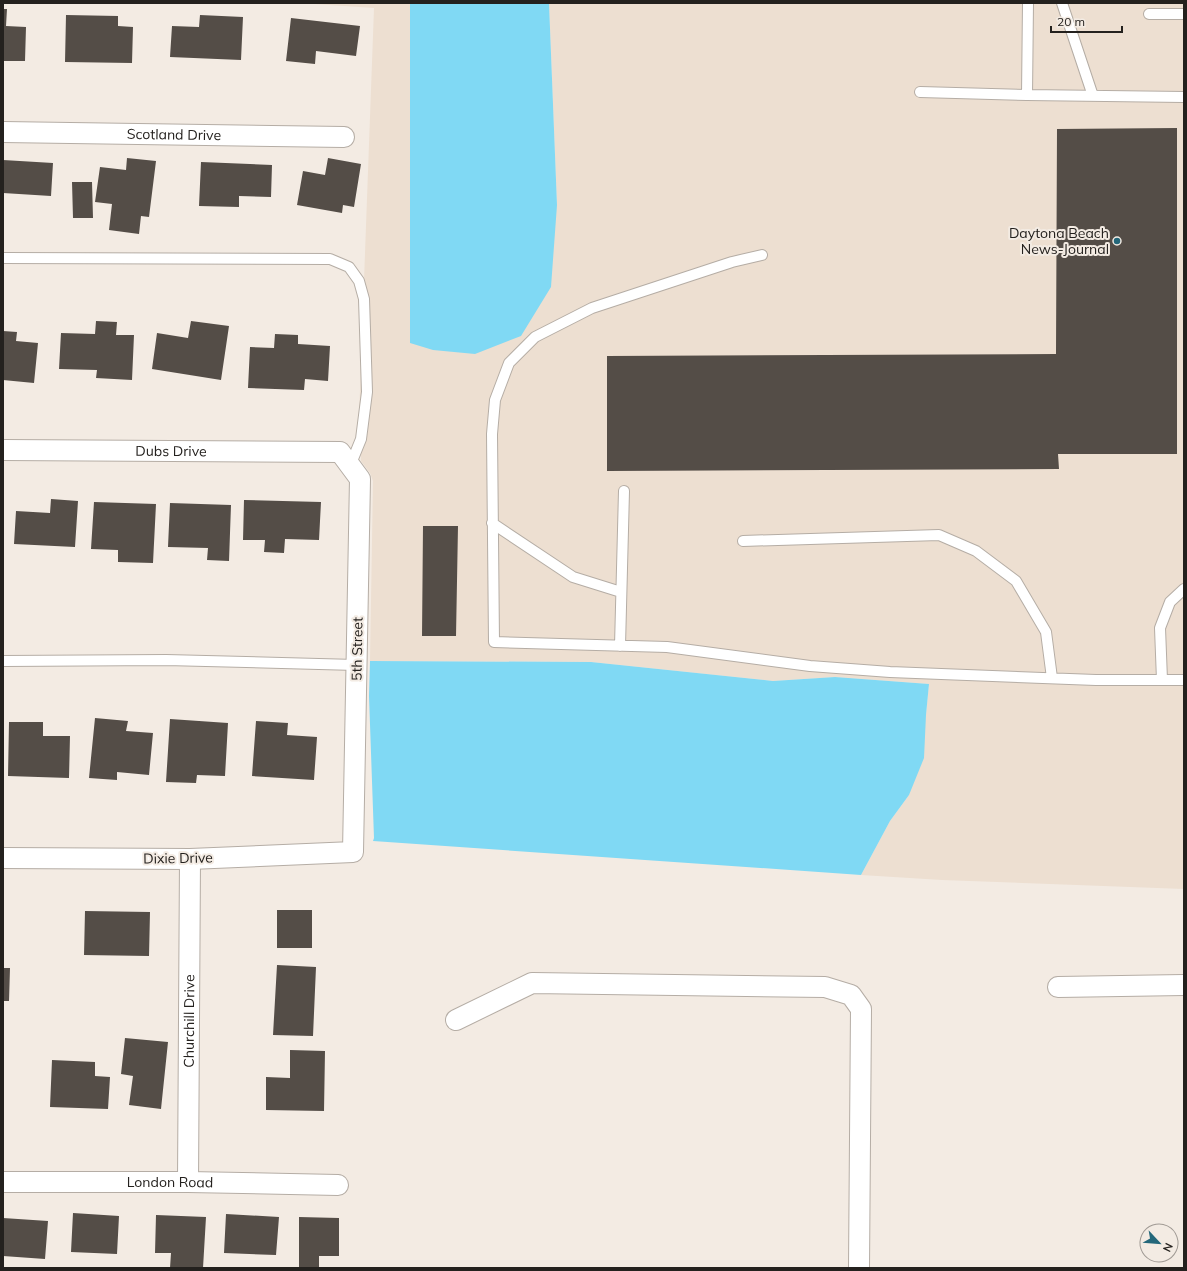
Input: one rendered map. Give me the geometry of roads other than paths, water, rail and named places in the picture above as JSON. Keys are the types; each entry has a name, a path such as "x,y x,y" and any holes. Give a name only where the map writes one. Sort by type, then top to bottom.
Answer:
{"street":[{"name":"Scotland Drive","path":"3,132 344,137"},
{"name":"Dubs Drive","path":"3,450 345,459"},
{"name":"5th Street","path":"345,459 360,479 353,852"},
{"name":"Dixie Drive","path":"3,858 190,859 353,852"},
{"name":"Churchill Drive","path":"188,1182 190,859"},
{"path":"456,1020 532,983 825,987 851,995 861,1009 859,1268"},
{"path":"1058,987 1184,985"},
{"name":"London Road","path":"3,1182 188,1182 338,1185"}],"lane":[{"path":"1028,3 1028,95"},
{"path":"1062,3 1093,96"},
{"path":"1149,14 1184,14"},
{"path":"920,92 1184,97"},
{"path":"762,254 732,262 592,308 535,337 509,363 495,400 492,434 494,642 668,647 810,666 890,672 1052,678 1184,680"},
{"path":"3,258 330,260 349,267 359,281 364,299 367,392 361,439 345,459"},
{"path":"620,646 624,491"},
{"path":"492,524 573,577 621,592"},
{"path":"744,541 939,535 976,551 1016,581 1046,632 1052,678"},
{"path":"1162,680 1160,628 1170,602 1184,589"},
{"path":"3,661 166,660 356,665"}],"water":[{"path":"410,3 549,3 557,205 551,287 521,336 475,354 433,350 410,343"},
{"path":"370,661 591,662 773,681 835,677 929,684 924,758 909,795 890,821 861,875 373,841 369,696"}],"place":[{"name":"Daytona Beach News-Journal","path":"1117,241"}]}
